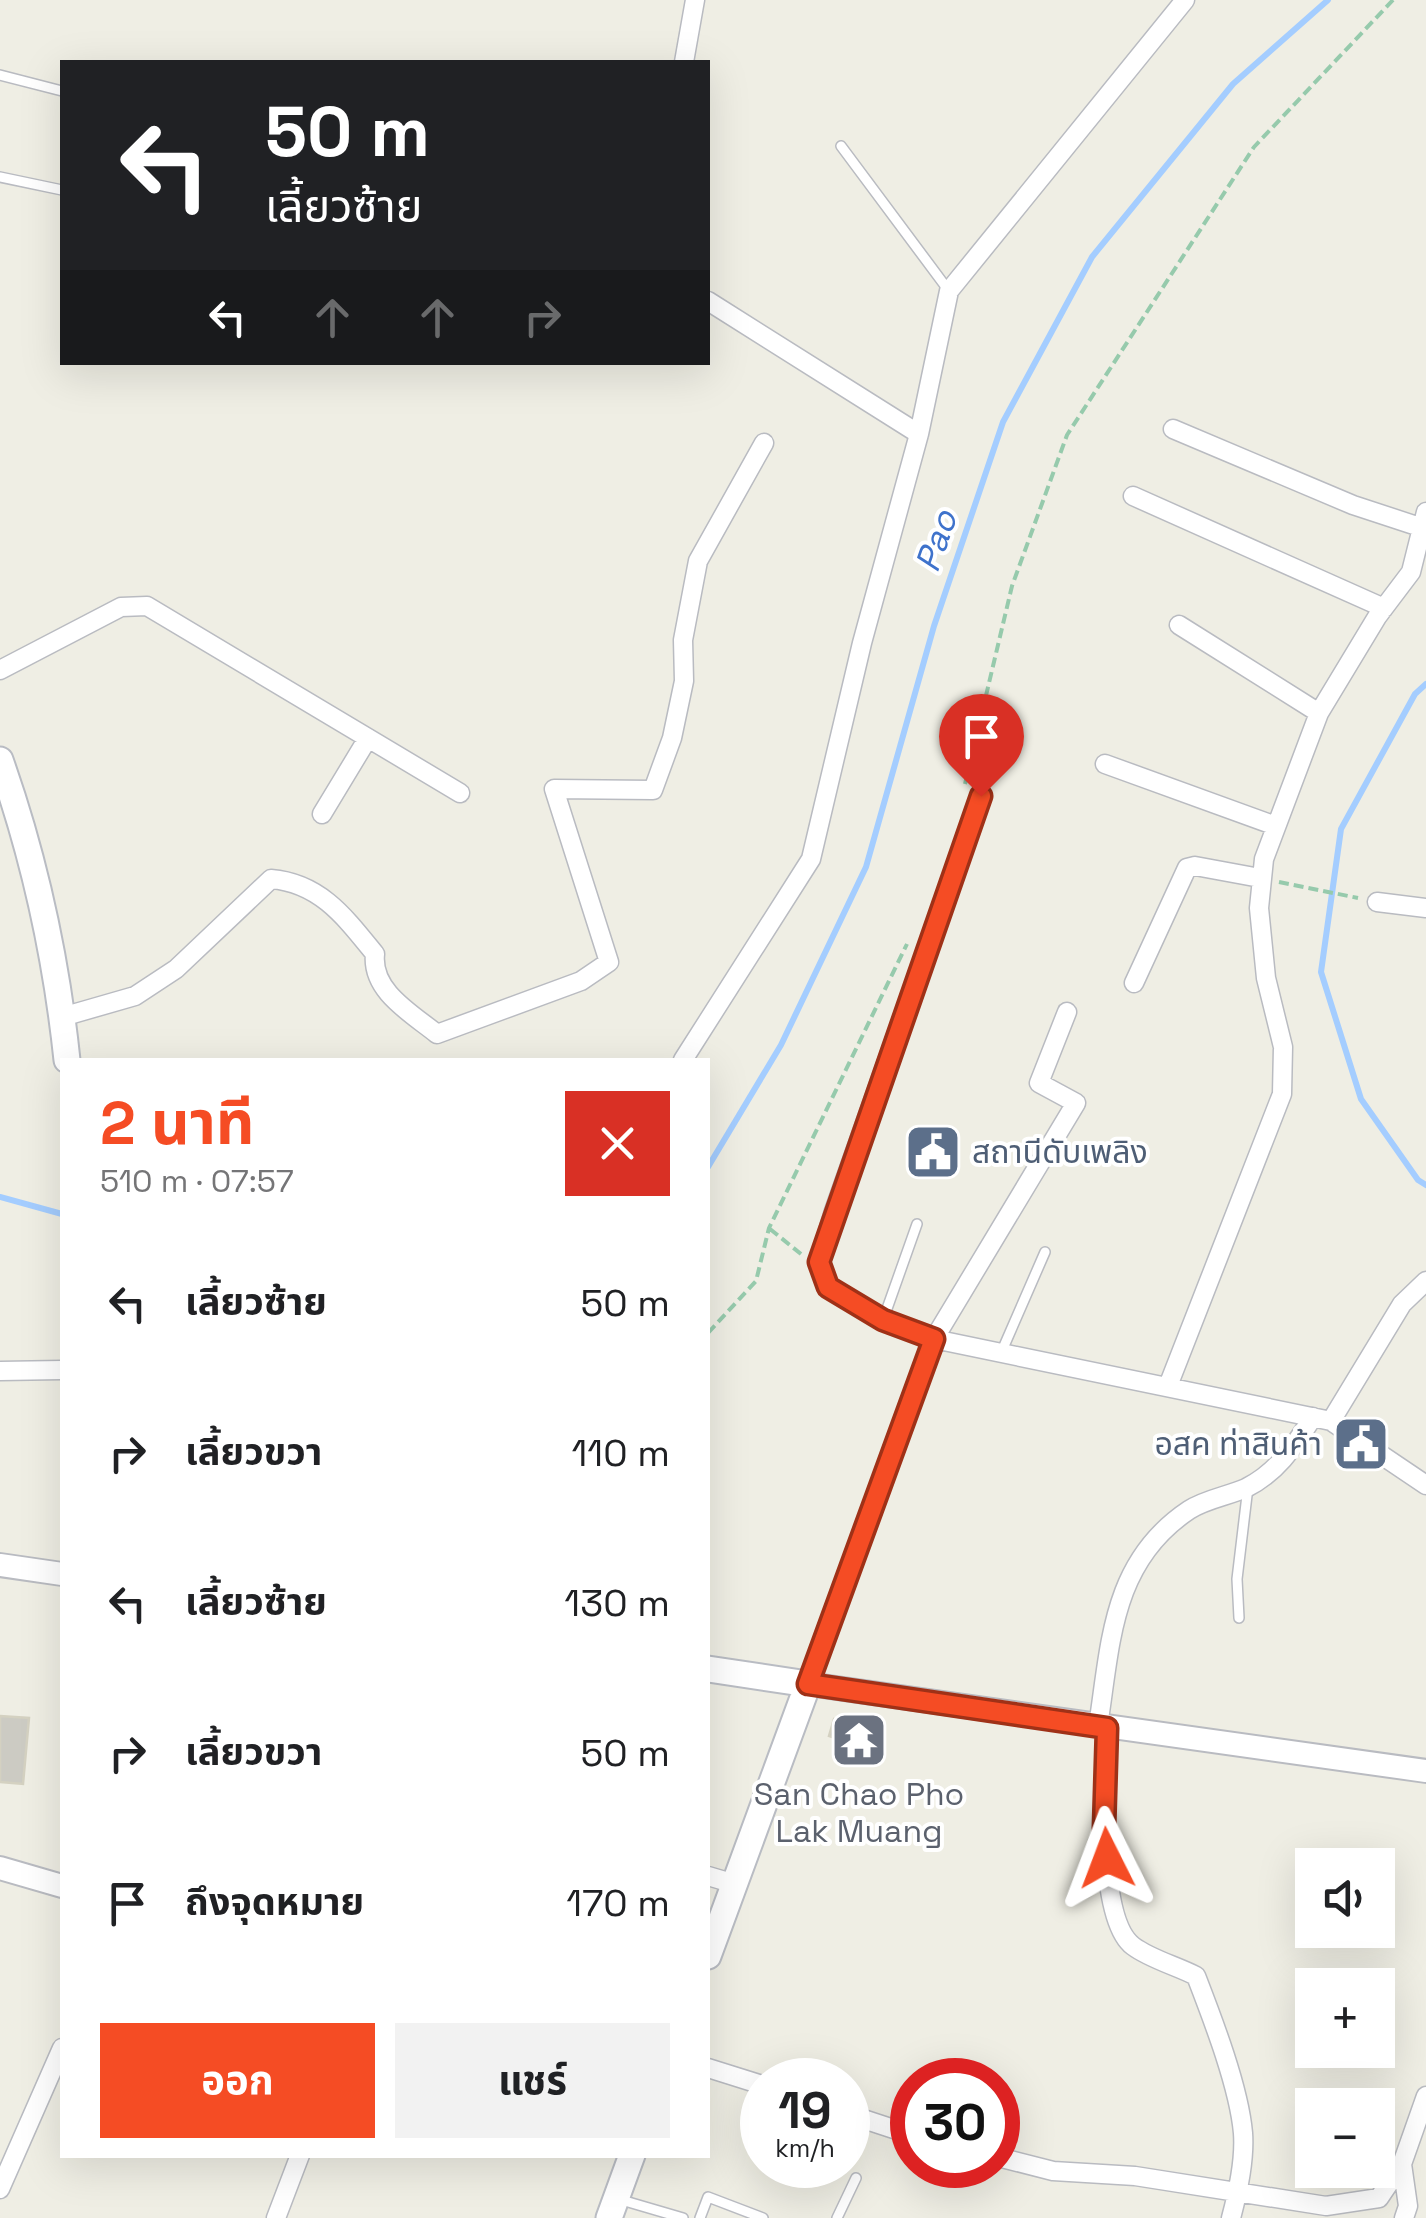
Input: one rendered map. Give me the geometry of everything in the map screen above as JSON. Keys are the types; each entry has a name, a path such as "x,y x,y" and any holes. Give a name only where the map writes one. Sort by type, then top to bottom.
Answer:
{"main road":[{"path":"0,760 28,838 54,950 66,1058"},
{"path":"710,1669 808,1684 710,1951"},
{"path":"612,2208 631,2158"}],"street":[{"path":"684,60 695,0"},
{"path":"684,1058 811,859 862,642 919,434 948,290 1185,0"},
{"path":"710,302 919,434"},
{"path":"1168,1386 1282,1094 1283,1046 1266,978 1260,878 1319,712 1411,572 1425,520 1353,505 1173,429"},
{"path":"62,1017 135,996 176,968 271,879 298,881 343,914 374,954 373,971 386,992 437,1034 581,980 609,962 554,789 653,790 672,738 684,681 682,640 698,561 764,443"},
{"path":"1133,496 1384,608"},
{"path":"0,670 120,606 147,606 460,793"},
{"path":"1179,625 1319,712"},
{"path":"322,814 368,738"},
{"path":"1104,764 1276,826"},
{"path":"981,796 819,1262 828,1287 883,1320 934,1339 1322,1419 1426,1485"},
{"path":"1134,983 1187,868 1195,866 1260,878"},
{"path":"1378,902 1426,908"},
{"path":"1067,1012 1039,1083 1076,1104 934,1339 808,1684 1426,1772"},
{"path":"1231,2218 1238,2190 1242,2133 1214,2024 1196,1976 1132,1946 1115,1918 1104,1828 1103,1727 1118,1603 1140,1556 1190,1509 1248,1487 1281,1465 1322,1419 1402,1304 1426,1280"},
{"path":"0,1372 60,1370"},
{"path":"0,1565 60,1574"},
{"path":"0,1868 60,1885"},
{"path":"710,1877 735,1884"},
{"path":"0,2189 60,2053"},
{"path":"710,2069 740,2078"},
{"path":"1020,2163 1053,2171 1135,2176 1326,2206 1379,2198 1402,2164 1426,2096"},
{"path":"276,2218 299,2158"},
{"path":"1402,2164 1408,2206 1404,2218"}],"lane":[{"path":"0,75 60,90"},
{"path":"841,146 948,290"},
{"path":"0,177 60,190"},
{"path":"883,1320 917,1224"},
{"path":"1001,1353 1045,1252"},
{"path":"1239,1618 1237,1579 1248,1487"},
{"path":"837,2218 851,2188"},
{"path":"700,2218 708,2197 763,2218"},
{"path":"612,2208 683,2218"}],"path":[{"path":"959,801 972,764 1012,586 1067,436 1254,148 1393,0"},
{"path":"1260,878 1378,902"},
{"path":"710,1331 756,1282 770,1228 913,928"},
{"path":"770,1228 798,1252 819,1262"}],"building":[{"path":"0,1716 29,1718 23,1784 0,1782"},
{"name":"San Chao Pho Lak Muang","path":"858,1717 875,1722 872,1730 881,1733 876,1750 866,1747 863,1757 848,1752 850,1743 829,1736 834,1719 855,1726"}],"waterway":[{"name":"Pao","path":"710,1164 781,1045 866,867 934,626 1003,422 1092,257 1233,84 1328,0"},
{"name":"Pao","path":"1426,684 1415,694 1341,829 1321,972 1361,1099 1418,1180 1426,1185"},
{"name":"Pao","path":"0,1197 60,1213"}],"place":[{"name":"สถานีดับเพลิง","path":"933,1152"},
{"name":"อสค ท่าสินค้า","path":"1361,1444"},
{"name":"San Chao Pho Lak Muang","path":"859,1740"}],"route":[{"path":"981,796 819,1262 828,1287 883,1320 934,1339 808,1684 1107,1728 1107,1858"}]}
